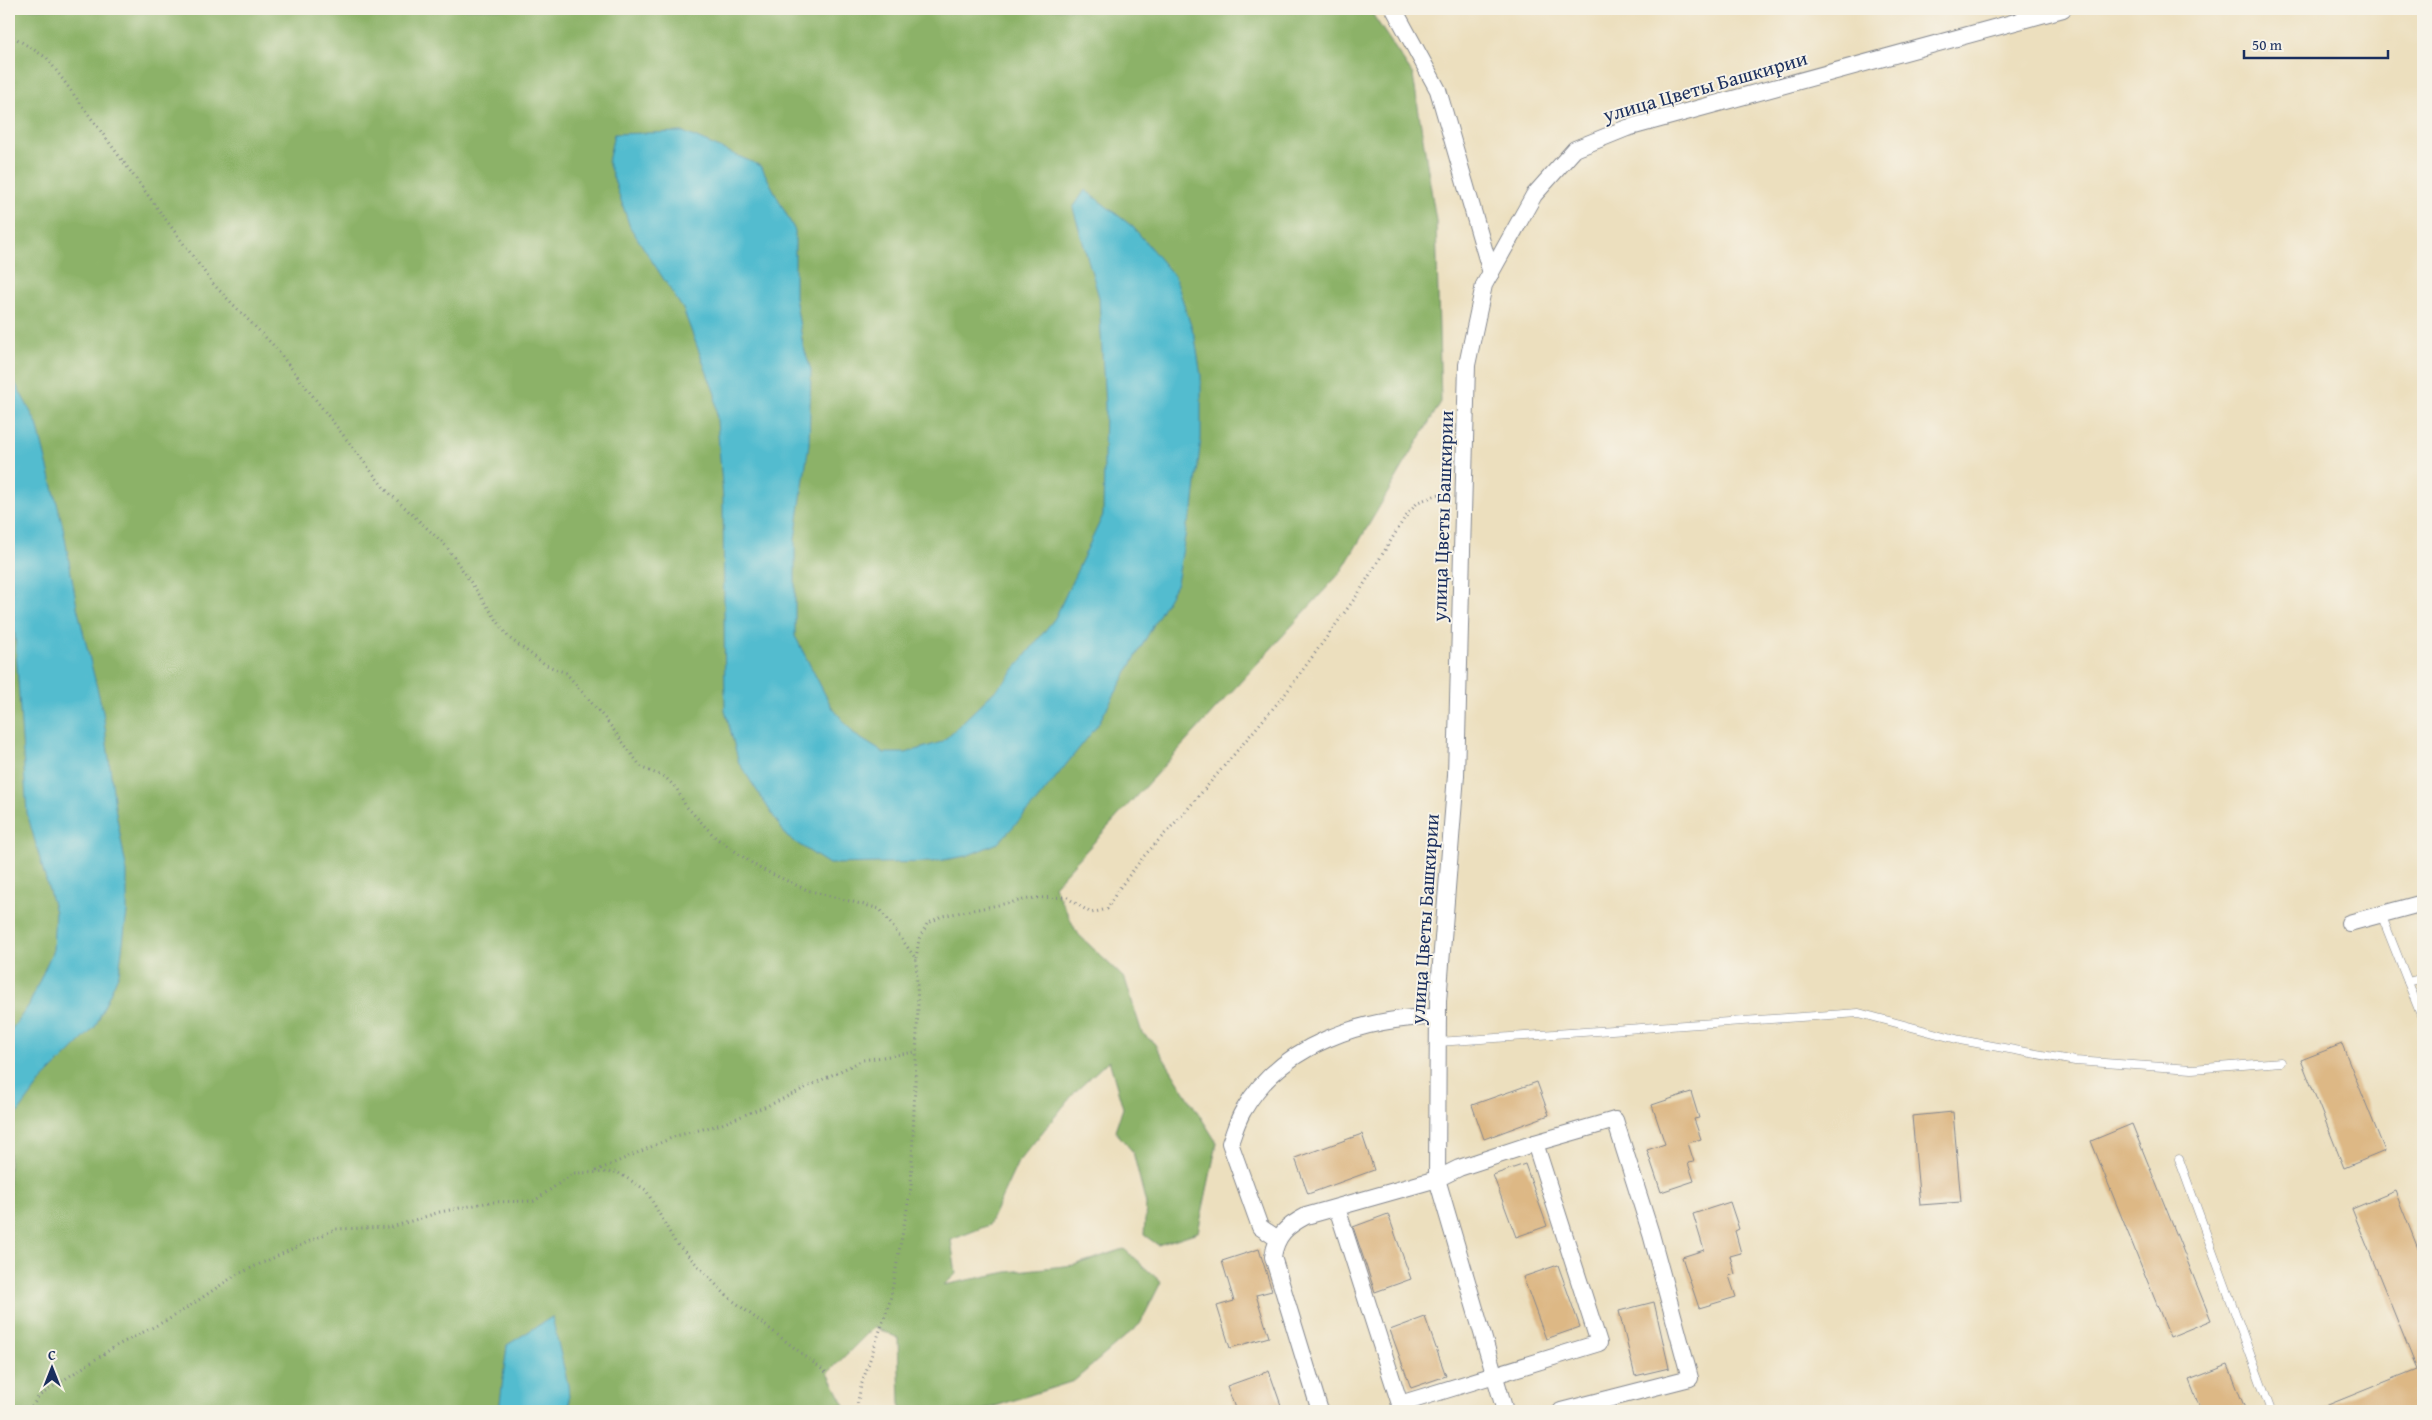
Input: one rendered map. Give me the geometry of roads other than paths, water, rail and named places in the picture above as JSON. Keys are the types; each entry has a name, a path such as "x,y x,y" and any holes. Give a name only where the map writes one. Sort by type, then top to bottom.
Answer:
{"street":[{"path":"1394,9 1438,90 1491,273"},
{"name":"улица Цветы Башкирии","path":"1505,1411 1437,1178 1438,1017 1456,774 1467,365 1484,285 1534,195 1575,150 1627,128 2063,9"},
{"path":"2349,923 2423,903"},
{"path":"1278,1239 1260,1227 1230,1143 1243,1111 1267,1081 1300,1052 1318,1042 1353,1029 1414,1017 1438,1017"},
{"path":"1320,1411 1273,1257 1278,1239 1290,1225 1306,1216 1437,1178 1459,1168 1535,1143 1615,1120 1651,1234 1690,1378 1561,1411"},
{"path":"1336,1208 1400,1404 1599,1343 1535,1143"}],"lane":[{"path":"2381,914 2423,1020"},
{"path":"2408,982 2423,978"},
{"path":"1438,1042 1859,1013 1960,1040 2075,1062 2192,1069 2281,1062"},
{"path":"2179,1159 2271,1411"}],"water":[{"path":"683,132 761,166 795,231 795,297 803,345 811,370 809,444 795,539 795,636 831,706 855,735 884,753 906,753 942,742 1006,680 1055,618 1103,515 1105,406 1099,297 1073,208 1085,190 1133,227 1175,277 1195,338 1201,376 1201,438 1193,509 1187,525 1177,583 1097,726 1037,801 998,843 966,856 932,862 829,864 787,837 739,763 725,710 723,499 715,394 683,309 630,227 608,162 614,134"},
{"path":"9,371 37,424 63,527 77,607 103,712 115,807 127,872 127,912 119,973 95,1027 43,1079 9,1125 9,1033 29,1005 53,950 55,912 27,813 9,549"},
{"path":"552,1317 568,1385 570,1411 499,1411 507,1345"}]}
